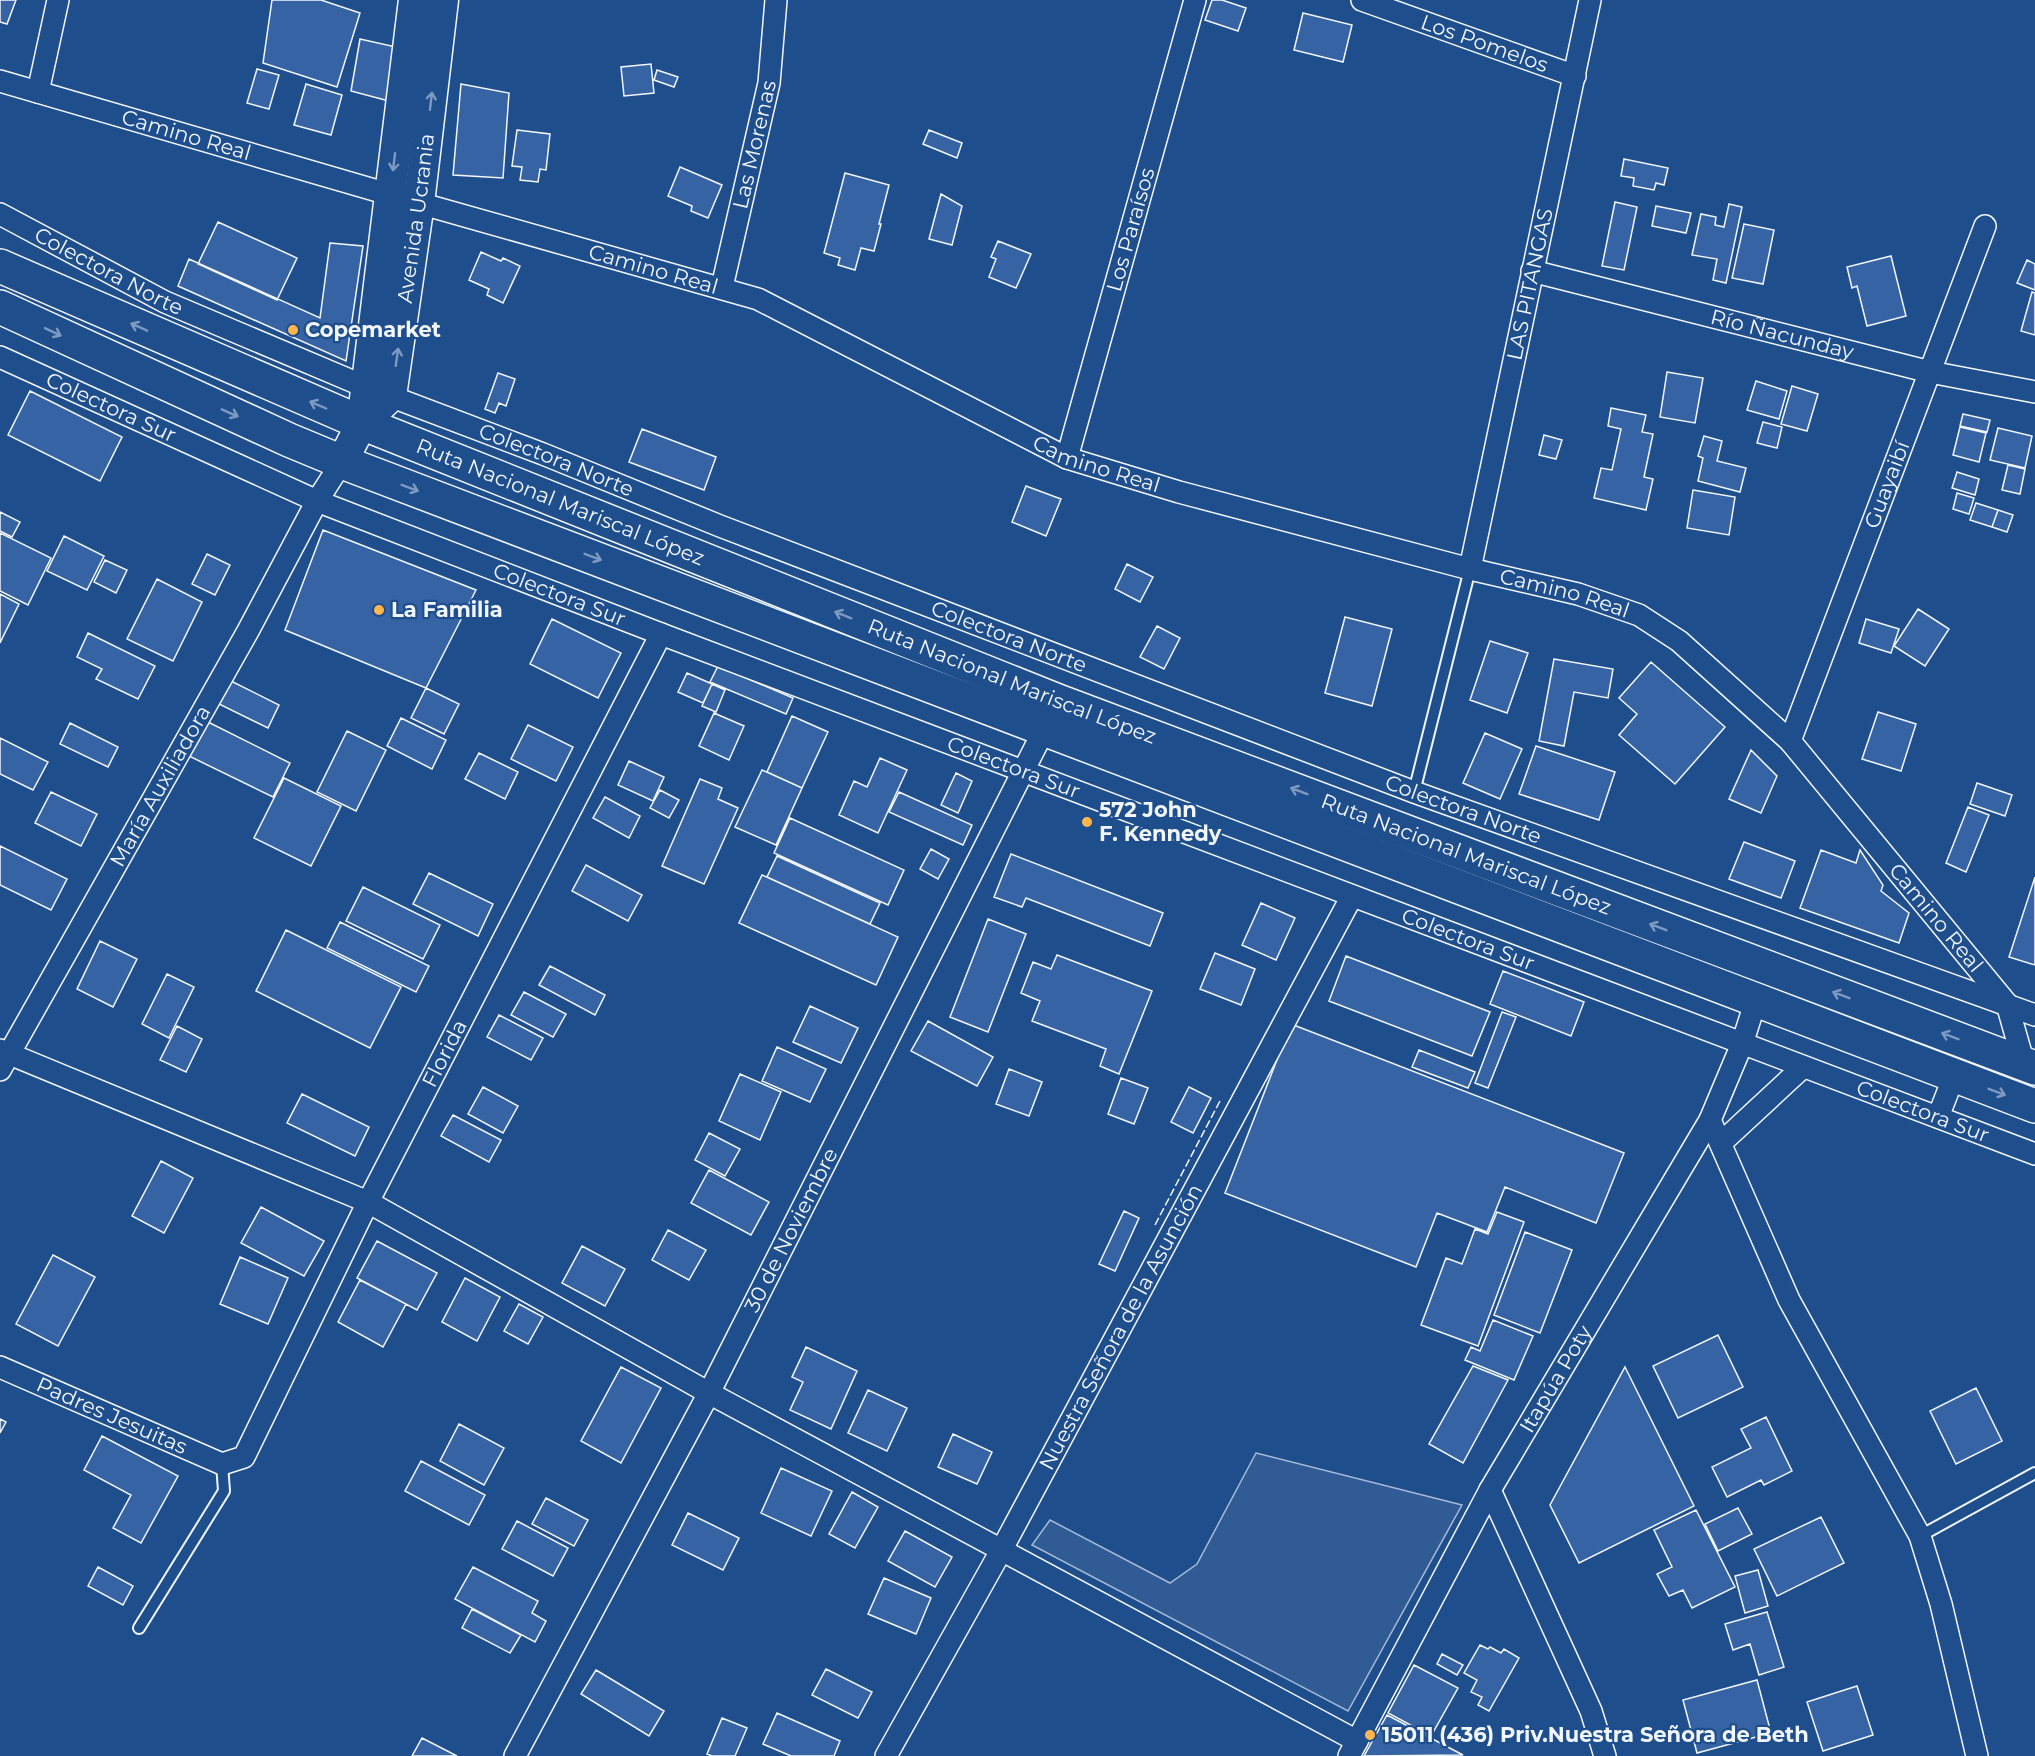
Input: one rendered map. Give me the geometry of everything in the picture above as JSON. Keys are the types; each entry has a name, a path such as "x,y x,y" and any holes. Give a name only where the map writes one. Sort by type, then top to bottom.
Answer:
{"highway":[{"name":"Ruta Nacional Mariscal López","path":"0,266 362,423 1051,715 1756,1000 2035,1106"},
{"name":"Ruta Nacional Mariscal López","path":"0,307 342,462 2030,1066"}],"main road":[{"name":"Avenida Ucrania","path":"379,391 390,195 414,0"},
{"name":"Avenida Ucrania","path":"379,391 419,203 443,0"},
{"path":"342,462 379,391"}],"street":[{"path":"38,92 58,0"},
{"name":"Las Morenas","path":"722,287 769,83 776,0"},
{"name":"Los Paraísos","path":"1067,458 1195,0"},
{"name":"Los Pomelos","path":"1362,0 1575,76"},
{"name":"LAS PITANGAS","path":"1470,569 1590,0"},
{"name":"Camino Real","path":"0,81 390,195 758,298 1067,458 1179,492 1470,569 1578,594 1639,615 1679,641 1790,741 2007,1004 2030,1066"},
{"name":"Colectora Norte","path":"0,214 165,302 379,391 731,530 1414,792 2035,1015"},
{"name":"Guayaibí","path":"1790,741 1985,226"},
{"name":"Río Ñacunday","path":"1532,271 1930,372 2035,392"},
{"name":"Colectora Sur","path":"0,357 317,501 661,634 2035,1154"},
{"path":"317,501 342,462"},
{"name":"María Auxiliadora","path":"3,1058 248,631 317,501"},
{"name":"Florida","path":"222,1464 244,1457 368,1202 661,634"},
{"name":"30 de Noviembre","path":"515,1756 709,1393 1051,715"},
{"name":"Nuestra Señora de la Asunción","path":"886,1756 1002,1549 1352,896"},
{"name":"Itapúa Poty","path":"1353,1749 1490,1490 1710,1120 1742,1044 1756,1000"},
{"path":"3,1058 368,1202 709,1393 1002,1549 1353,1749"},
{"path":"1720,1143 1803,1067"},
{"path":"1938,1117 1954,1076"},
{"path":"1710,1120 1789,1300 1920,1536 1941,1604 1977,1756"},
{"name":"Padres Jesuitas","path":"0,1367 222,1464"},
{"path":"1490,1490 1591,1711 1605,1756"}],"lane":[{"path":"1414,792 1470,569"},
{"path":"139,1628 224,1491 222,1464"},
{"path":"1920,1536 2035,1473"}],"shaded area":[{"path":"1256,1453 1462,1505 1348,1711 1032,1545 1050,1520 1170,1583 1197,1564"}],"building":[{"path":"0,0 16,0 7,24 0,22"},
{"path":"272,0 321,0 360,13 337,87 263,63"},
{"path":"1212,0 1222,0 1246,8 1238,31 1205,20"},
{"path":"1303,13 1352,25 1343,62 1294,50"},
{"path":"360,39 396,47 389,101 351,91"},
{"path":"651,64 654,93 624,96 621,67"},
{"path":"257,69 279,75 269,109 247,103"},
{"path":"657,70 678,77 674,87 654,80"},
{"path":"306,84 342,95 331,135 294,125"},
{"path":"461,84 509,93 503,178 453,175"},
{"path":"517,130 550,134 546,170 540,169 538,182 520,180 522,167 512,166"},
{"path":"929,130 962,143 957,158 923,144"},
{"path":"1624,159 1668,168 1664,185 1656,183 1654,190 1633,186 1634,178 1621,176"},
{"path":"680,167 722,185 708,218 691,211 692,206 668,196"},
{"path":"845,173 889,185 874,251 861,248 855,270 838,265 840,258 824,253"},
{"path":"941,194 962,206 952,245 929,239"},
{"path":"1615,202 1637,207 1624,270 1602,266"},
{"path":"1729,204 1742,207 1726,283 1713,280 1717,259 1692,255 1701,214 1716,217 1715,225 1724,227"},
{"path":"1656,206 1691,213 1686,233 1652,226"},
{"path":"218,222 297,258 277,300 198,264"},
{"path":"1744,224 1774,230 1763,284 1732,278"},
{"path":"998,241 1031,254 1016,288 989,277 996,259 991,257"},
{"path":"330,243 363,246 346,361 178,286 189,259 320,318"},
{"path":"481,252 520,266 503,303 487,295 489,289 469,280"},
{"path":"1891,256 1906,316 1867,326 1857,286 1852,288 1847,267"},
{"path":"2027,260 2035,264 2035,290 2017,283"},
{"path":"2032,292 2035,293 2035,335 2021,331"},
{"path":"1667,372 1703,378 1695,423 1660,417"},
{"path":"498,373 515,379 506,406 499,403 495,413 485,409"},
{"path":"1756,381 1787,391 1779,419 1747,410"},
{"path":"1792,386 1818,394 1807,431 1781,424"},
{"path":"30,391 122,437 100,481 8,435"},
{"path":"1611,408 1646,415 1642,432 1653,434 1644,477 1653,479 1646,510 1594,498 1601,468 1612,470 1621,429 1608,426"},
{"path":"1963,414 1990,420 1987,432 1960,426"},
{"path":"1763,422 1782,427 1777,448 1757,443"},
{"path":"1960,427 1986,433 1979,462 1953,455"},
{"path":"1998,428 2032,436 2025,468 1990,460"},
{"path":"642,429 716,457 704,490 629,462"},
{"path":"1544,435 1562,440 1556,459 1539,455"},
{"path":"1704,436 1722,441 1717,461 1746,468 1740,492 1698,481 1703,458 1698,456"},
{"path":"2008,465 2025,469 2020,494 2002,490"},
{"path":"1957,472 1979,479 1975,495 1952,488"},
{"path":"1026,486 1061,499 1046,536 1012,522"},
{"path":"1693,490 1735,497 1729,535 1687,528"},
{"path":"1957,493 1974,498 1969,514 1953,509"},
{"path":"1976,503 1998,510 1992,527 1970,520"},
{"path":"1998,510 2013,515 2007,532 1992,527"},
{"path":"0,512 20,522 12,537 0,531"},
{"name":"La Familia","path":"323,530 476,590 426,688 285,630"},
{"path":"0,533 51,558 28,605 0,591"},
{"path":"64,536 104,556 87,590 47,571"},
{"path":"207,554 230,565 215,595 192,584"},
{"path":"105,560 127,570 116,593 94,582"},
{"path":"1127,564 1153,577 1140,602 1115,589"},
{"path":"157,579 202,602 173,661 127,639"},
{"path":"0,594 19,604 0,643"},
{"path":"1918,609 1949,629 1925,666 1894,646"},
{"path":"1345,617 1392,629 1372,706 1325,693"},
{"path":"552,619 621,653 598,698 530,664"},
{"path":"1866,619 1899,629 1891,653 1859,643"},
{"path":"1157,626 1180,638 1164,669 1140,657"},
{"path":"88,633 155,666 138,699 96,679 102,669 77,657"},
{"path":"1490,641 1528,653 1507,713 1470,700"},
{"path":"1554,659 1613,669 1608,698 1574,692 1564,746 1539,741"},
{"path":"1651,662 1725,727 1675,784 1619,735 1637,714 1619,698"},
{"path":"718,666 793,698 786,714 710,682"},
{"path":"687,673 712,684 703,703 678,692"},
{"path":"229,680 279,705 268,728 217,703"},
{"path":"712,684 725,690 716,712 702,706"},
{"path":"426,688 459,704 444,734 411,718"},
{"path":"1878,712 1916,724 1901,771 1862,759"},
{"path":"714,713 744,726 729,760 699,746"},
{"path":"792,716 828,732 802,788 767,772"},
{"path":"401,718 446,740 432,769 387,746"},
{"path":"206,721 290,763 273,797 189,756"},
{"path":"70,723 118,747 108,767 60,744"},
{"path":"528,725 573,747 556,781 511,759"},
{"path":"347,731 386,750 356,811 317,792"},
{"path":"1485,733 1522,749 1500,799 1463,783"},
{"path":"0,738 48,762 33,790 0,774"},
{"path":"1536,746 1615,772 1599,820 1519,794"},
{"path":"1751,750 1777,776 1761,813 1729,799"},
{"path":"479,753 518,772 505,799 465,779"},
{"path":"880,758 907,770 878,833 839,815 854,781 867,787"},
{"path":"629,761 664,777 653,801 618,785"},
{"path":"762,770 802,788 776,845 735,827"},
{"path":"956,773 972,781 958,813 941,805"},
{"path":"284,778 341,806 311,866 254,838"},
{"path":"700,779 722,788 718,799 738,808 704,884 662,866"},
{"path":"1977,783 2012,795 2005,816 1970,804"},
{"path":"660,790 679,800 669,818 650,808"},
{"path":"51,792 97,814 81,846 35,823"},
{"path":"899,792 972,825 963,845 889,812"},
{"path":"605,797 640,816 629,838 593,818"},
{"path":"1968,807 1989,815 1966,872 1946,863"},
{"path":"790,818 904,870 888,905 774,853"},
{"path":"1744,842 1795,861 1781,898 1729,879"},
{"path":"0,846 67,879 51,910 0,885"},
{"path":"931,849 949,859 938,879 920,869"},
{"path":"1821,850 1856,863 1860,850 1883,885 1881,891 1909,913 1899,943 1800,908"},
{"path":"1011,854 1163,913 1150,946 1026,898 1022,907 994,897"},
{"path":"777,856 880,903 870,924 767,877"},
{"path":"586,865 642,895 628,921 572,891"},
{"path":"429,873 493,904 478,936 413,904"},
{"path":"762,875 898,937 876,985 739,923"},
{"path":"2035,877 2035,965 2009,957"},
{"path":"363,887 440,925 423,959 346,921"},
{"path":"1261,903 1295,918 1276,960 1242,945"},
{"path":"988,919 1026,934 988,1032 950,1017"},
{"path":"340,922 429,966 416,992 327,948"},
{"path":"286,930 401,987 370,1048 256,991"},
{"path":"100,941 137,959 113,1007 77,989"},
{"path":"1215,953 1255,969 1241,1005 1200,989"},
{"path":"1057,955 1152,991 1119,1074 1100,1066 1106,1049 1032,1021 1040,1001 1021,993 1033,962 1051,969"},
{"path":"1346,956 1490,1012 1472,1056 1329,1001"},
{"path":"550,966 605,995 595,1015 539,985"},
{"path":"1503,971 1584,1002 1571,1036 1490,1004"},
{"path":"167,974 194,987 169,1038 142,1024"},
{"path":"524,992 566,1014 553,1037 511,1015"},
{"path":"810,1006 858,1028 841,1063 793,1042"},
{"path":"1502,1012 1516,1017 1488,1088 1475,1083"},
{"path":"499,1015 543,1038 531,1060 487,1037"},
{"path":"928,1021 993,1057 977,1086 911,1051"},
{"path":"1291,1024 1624,1153 1596,1223 1505,1187 1487,1232 1437,1213 1416,1267 1225,1193"},
{"path":"177,1026 202,1039 186,1072 160,1060"},
{"path":"777,1047 826,1069 810,1102 762,1081"},
{"path":"1419,1050 1475,1072 1468,1088 1412,1067"},
{"path":"1009,1069 1042,1082 1029,1116 996,1104"},
{"path":"740,1074 781,1092 760,1140 719,1121"},
{"path":"1121,1078 1148,1088 1134,1124 1108,1114"},
{"path":"483,1087 518,1106 503,1133 468,1114"},
{"path":"1189,1087 1211,1098 1193,1133 1171,1122"},
{"path":"302,1094 369,1127 355,1156 287,1123"},
{"path":"453,1115 501,1140 489,1162 441,1136"},
{"path":"709,1133 740,1149 725,1176 695,1160"},
{"path":"161,1161 193,1178 164,1233 132,1216"},
{"path":"709,1170 769,1202 751,1235 691,1203"},
{"path":"261,1207 324,1241 304,1276 241,1243"},
{"path":"1124,1211 1139,1218 1115,1271 1099,1264"},
{"path":"1497,1212 1524,1222 1478,1346 1421,1325 1446,1258 1462,1264 1475,1229 1488,1234"},
{"path":"668,1230 706,1250 689,1280 652,1260"},
{"path":"1525,1232 1572,1250 1540,1333 1494,1315"},
{"path":"377,1241 437,1273 417,1310 357,1278"},
{"path":"582,1246 625,1269 605,1306 562,1283"},
{"path":"53,1255 95,1277 58,1346 16,1324"},
{"path":"240,1257 288,1278 268,1324 220,1304"},
{"path":"465,1278 500,1297 477,1341 442,1322"},
{"path":"360,1280 406,1304 383,1347 338,1322"},
{"path":"519,1304 543,1317 528,1344 504,1331"},
{"path":"1493,1320 1533,1336 1514,1380 1465,1360 1471,1347 1480,1351"},
{"path":"1718,1335 1743,1387 1678,1418 1653,1366"},
{"path":"806,1347 857,1371 831,1429 790,1410 803,1382 792,1377"},
{"path":"1473,1366 1508,1380 1463,1463 1429,1444"},
{"path":"621,1367 661,1388 621,1463 581,1441"},
{"path":"1625,1367 1694,1506 1579,1563 1550,1505"},
{"path":"1976,1388 2002,1441 1956,1464 1930,1411"},
{"path":"868,1390 907,1408 887,1451 848,1433"},
{"path":"1766,1417 1792,1471 1764,1485 1761,1480 1727,1497 1712,1467 1751,1448 1741,1429"},
{"path":"0,1419 6,1422 0,1433"},
{"path":"459,1424 504,1448 484,1485 440,1461"},
{"path":"953,1434 992,1452 977,1484 938,1467"},
{"path":"102,1436 178,1476 141,1543 113,1528 131,1495 84,1470"},
{"path":"421,1461 485,1495 469,1525 405,1491"},
{"path":"781,1468 832,1491 811,1536 761,1513"},
{"path":"852,1492 878,1507 855,1548 829,1534"},
{"path":"546,1498 588,1520 574,1546 532,1524"},
{"path":"1738,1508 1752,1534 1718,1551 1705,1524"},
{"path":"1696,1510 1735,1587 1692,1608 1683,1590 1669,1596 1657,1574 1672,1567 1654,1530"},
{"path":"688,1513 739,1538 723,1570 672,1545"},
{"path":"1821,1517 1844,1563 1777,1596 1754,1549"},
{"path":"517,1521 568,1548 553,1576 502,1549"},
{"path":"905,1531 952,1557 935,1587 888,1561"},
{"path":"98,1567 133,1586 123,1605 88,1586"},
{"path":"473,1567 538,1601 532,1613 546,1621 535,1642 455,1599"},
{"path":"1758,1570 1768,1606 1745,1613 1735,1576"},
{"path":"884,1578 931,1598 916,1634 868,1614"},
{"path":"472,1609 521,1635 510,1653 462,1628"},
{"path":"1767,1612 1784,1667 1759,1675 1750,1644 1733,1650 1725,1624"},
{"path":"1480,1645 1501,1653 1504,1649 1519,1658 1489,1711 1478,1705 1482,1697 1471,1692 1477,1680 1464,1673"},
{"path":"1442,1654 1463,1665 1457,1675 1437,1664"},
{"path":"1414,1665 1458,1688 1431,1736 1388,1713"},
{"path":"826,1669 872,1692 858,1718 812,1695"},
{"path":"596,1670 664,1711 649,1736 581,1694"},
{"path":"1757,1680 1771,1733 1697,1753 1683,1700"},
{"path":"1857,1686 1873,1735 1823,1751 1807,1702"},
{"path":"777,1713 840,1741 834,1756 791,1756 763,1744"},
{"path":"1387,1715 1463,1755 1364,1756"},
{"path":"722,1718 747,1728 735,1756 707,1754"},
{"path":"422,1738 457,1756 412,1756"}],"fence":[{"path":"1155,1225 1221,1099"}],"place":[{"name":"Copemarket","path":"293,330"},
{"name":"La Familia","path":"379,610"},
{"name":"572 John F. Kennedy","path":"1087,822"},
{"name":"15011 (436) Priv.Nuestra Señora de Beth","path":"1370,1735"}]}
